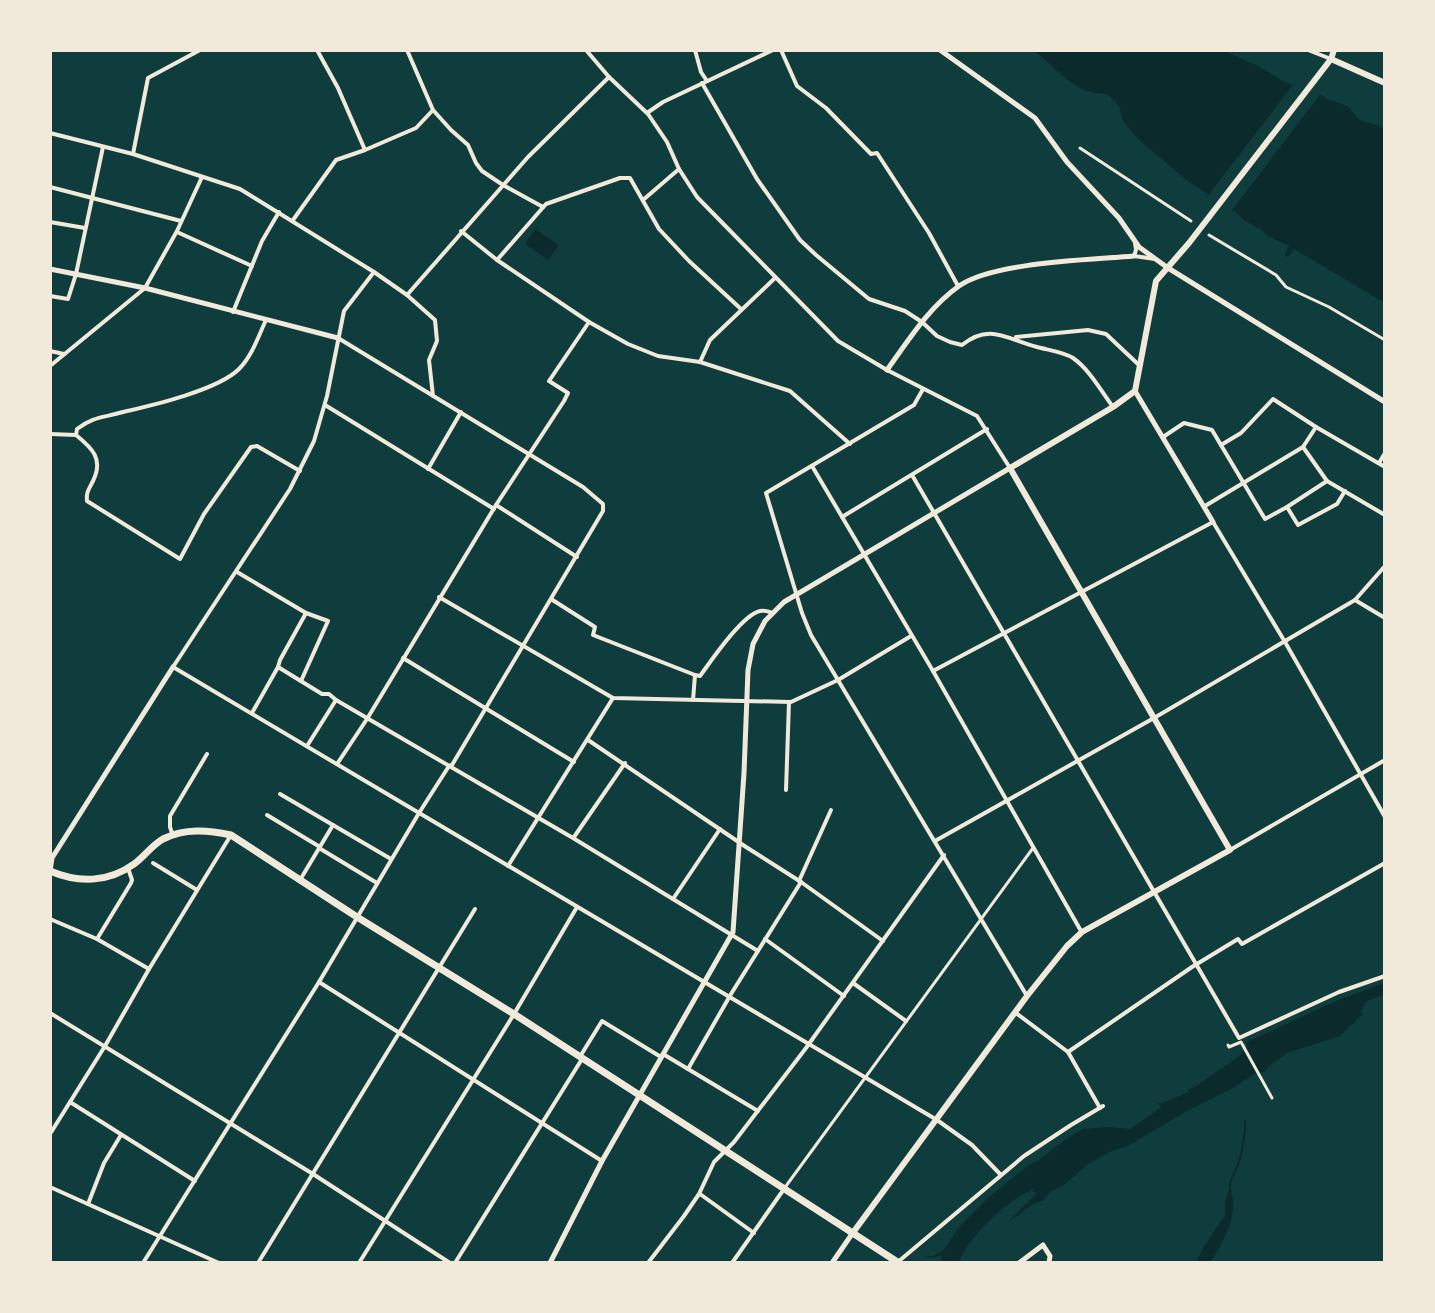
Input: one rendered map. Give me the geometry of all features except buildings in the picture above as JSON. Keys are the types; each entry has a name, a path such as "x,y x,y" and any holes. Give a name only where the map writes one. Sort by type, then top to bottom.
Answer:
{"highway":[{"path":"50,872 92,881 132,866 161,840 186,831 231,835 899,1262"}],"main road":[{"path":"852,1234 1067,946 1082,932 1230,850 1010,468 1135,391 1156,281 1325,67 1334,50"},
{"path":"1331,59 1385,83"}],"street":[{"path":"133,154 148,78 200,50"},
{"path":"317,50 338,88 365,150"},
{"path":"407,50 433,110 468,145 482,171 543,207"},
{"path":"550,1263 602,1161 732,934 740,842 748,670 753,644 765,621 784,602 1010,468 977,416 838,341 697,197 647,113 586,50"},
{"path":"695,50 704,82 757,179 800,240 816,255 869,299 905,311 937,336 950,342 962,345 974,335 1000,334 1023,344 1072,357 1089,373 1113,407"},
{"path":"647,113 663,102 773,50"},
{"path":"781,50 797,86 826,108 871,154 877,153 929,233 958,286"},
{"path":"940,50 1035,118 1067,162 1119,218 1139,247 1385,402"},
{"path":"1308,50 1331,59"},
{"path":"407,295 528,157 609,77"},
{"path":"293,220 336,160 416,128 433,110"},
{"path":"50,133 133,154 240,189 374,272 435,320 437,341 429,360 433,396"},
{"path":"50,296 68,299 103,147"},
{"path":"1080,148 1191,221"},
{"path":"643,200 679,169"},
{"path":"50,366 145,288 177,231 202,177"},
{"path":"497,260 546,204 620,178 630,178 659,229 741,309"},
{"path":"50,187 181,221"},
{"path":"233,312 262,241 279,212"},
{"path":"50,222 85,228"},
{"path":"177,231 252,266"},
{"path":"461,231 497,260 589,322 628,344 658,356 700,362 790,391 850,444"},
{"path":"1209,235 1276,275 1286,287 1329,307 1385,340"},
{"path":"1134,241 1134,256"},
{"path":"887,370 922,322 958,286 976,277 991,272 1072,262 1134,256 1155,259"},
{"path":"50,269 145,288 338,338 529,453 583,487 603,504 600,518 452,765 419,813 319,982 143,1263"},
{"path":"50,872 52,858 300,471 314,441 325,405 344,311 374,272"},
{"path":"700,362 710,340 775,278"},
{"path":"76,435 77,429 90,419 121,413 227,379 250,355 266,320"},
{"path":"337,764 568,393 549,381 589,322"},
{"path":"1014,338 1088,330 1106,334 1140,366"},
{"path":"50,351 64,354"},
{"path":"923,389 914,405 766,493 811,635 1027,996"},
{"path":"1135,391 1385,817"},
{"path":"1221,445 1241,433 1273,399 1385,467"},
{"path":"325,405 577,557"},
{"path":"428,469 461,412"},
{"path":"1163,437 1184,423 1212,430 1265,519 1327,481"},
{"path":"1205,506 1303,447 1316,427"},
{"path":"842,517 987,429"},
{"path":"50,434 76,435 96,456 98,472 87,494 87,501 180,559 204,514 251,447 257,446 300,471"},
{"path":"1303,447 1327,481 1385,515"},
{"path":"1379,463 1385,453"},
{"path":"812,466 1082,932"},
{"path":"912,475 1239,1038 1339,992 1385,976"},
{"path":"1287,507 1298,525 1337,504 1345,491"},
{"path":"933,671 1213,522"},
{"path":"935,841 1355,600 1385,566"},
{"path":"236,571 306,613 328,621 301,681"},
{"path":"439,597 613,698 789,702 838,680 911,636"},
{"path":"551,599 595,627 593,635 700,676 747,618 765,610 772,613"},
{"path":"1355,600 1385,618"},
{"path":"252,713 306,613"},
{"path":"403,658 574,762"},
{"path":"173,667 937,1120 972,1145 1000,1174"},
{"path":"278,667 573,838 758,951"},
{"path":"693,700 695,675"},
{"path":"508,866 613,698"},
{"path":"307,746 336,700"},
{"path":"786,790 789,702"},
{"path":"588,740 800,881 883,941"},
{"path":"173,836 170,816 207,754"},
{"path":"1230,850 1385,760"},
{"path":"573,838 625,763"},
{"path":"280,794 391,859"},
{"path":"688,1069 800,881 831,810"},
{"path":"267,815 377,883"},
{"path":"300,880 333,825"},
{"path":"673,899 720,829"},
{"path":"50,1134 231,835"},
{"path":"733,1263 1033,848"},
{"path":"648,1263 699,1194 714,1162 734,1142 809,1045 944,855"},
{"path":"153,863 197,890"},
{"path":"1068,1052 1196,964 1238,939 1242,944 1385,863"},
{"path":"97,939 131,883 128,868"},
{"path":"359,1263 577,907"},
{"path":"258,1263 475,909"},
{"path":"50,919 97,939 149,969"},
{"path":"765,939 844,996"},
{"path":"319,982 602,1161"},
{"path":"853,983 906,1021"},
{"path":"899,1262 1000,1174 1102,1107 1068,1052 1015,1012"},
{"path":"50,1013 452,1263 602,1021 758,1111"},
{"path":"1228,1045 1241,1042 1272,1098"},
{"path":"70,1102 195,1181"},
{"path":"88,1204 104,1163 122,1135"},
{"path":"50,1187 219,1263"},
{"path":"699,1194 754,1233"},
{"path":"832,1263 852,1234"},
{"path":"1019,1263 1043,1245 1050,1256 1049,1263"}],"water":[{"path":"1032,50 1222,50 1287,83 1344,104 1361,120 1385,130 1385,303 1294,249 1286,256 1289,246 1268,236 1188,181 1138,139 1123,121 1119,106 1109,95 1081,89"},
{"path":"535,229 559,245 548,260 525,244"},
{"path":"1385,983 1385,994 1367,1001 1360,1012 1362,1015 1340,1036 1287,1053 1264,1072 1254,1074 1128,1146 1088,1164 1044,1200 1006,1224 1036,1194 1032,1192 1036,1188 1013,1201 981,1229 958,1263 940,1263 942,1255 932,1258 925,1256 943,1251 959,1227 988,1198 1066,1139 1083,1129 1130,1129 1162,1107 1156,1103 1187,1093 1230,1063 1247,1048 1247,1042 1338,1000"},
{"path":"1230,1186 1233,1206 1226,1236 1210,1263 1196,1263 1225,1215"}],"pier":[{"path":"1296,81 1323,91 1229,214 1206,198"}],"waterway":[{"path":"1230,1186 1240,1158 1245,1121"}]}
